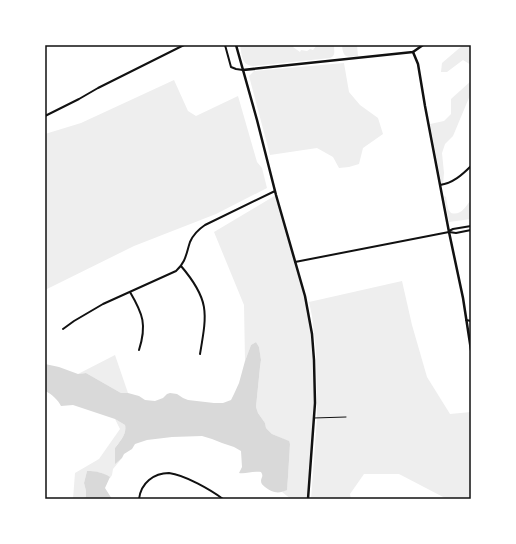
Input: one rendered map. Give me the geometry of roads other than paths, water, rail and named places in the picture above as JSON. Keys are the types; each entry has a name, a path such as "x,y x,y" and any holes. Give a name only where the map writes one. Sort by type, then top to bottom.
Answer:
{"street":[{"path":"45,116 184,45"},
{"path":"226,45 231,67 243,70 413,52 423,45"},
{"path":"236,45 309,314 312,334 315,386 308,499"},
{"path":"413,52 418,64 424,102 463,298 471,350"},
{"path":"440,185 447,184 458,178 471,166"},
{"path":"63,329 103,304 172,273 181,266 186,258 190,242 201,228 275,191"},
{"path":"449,232 453,228 471,226"},
{"path":"295,262 449,232 456,233 471,230"},
{"path":"181,266 197,288 204,305 205,319 200,354"},
{"path":"130,292 141,313 143,321 144,333 139,350"},
{"path":"466,320 471,320"},
{"path":"139,499 144,485 154,476 164,473 179,476 201,486 223,499"}],"lane":[{"path":"314,418 346,417"}]}
